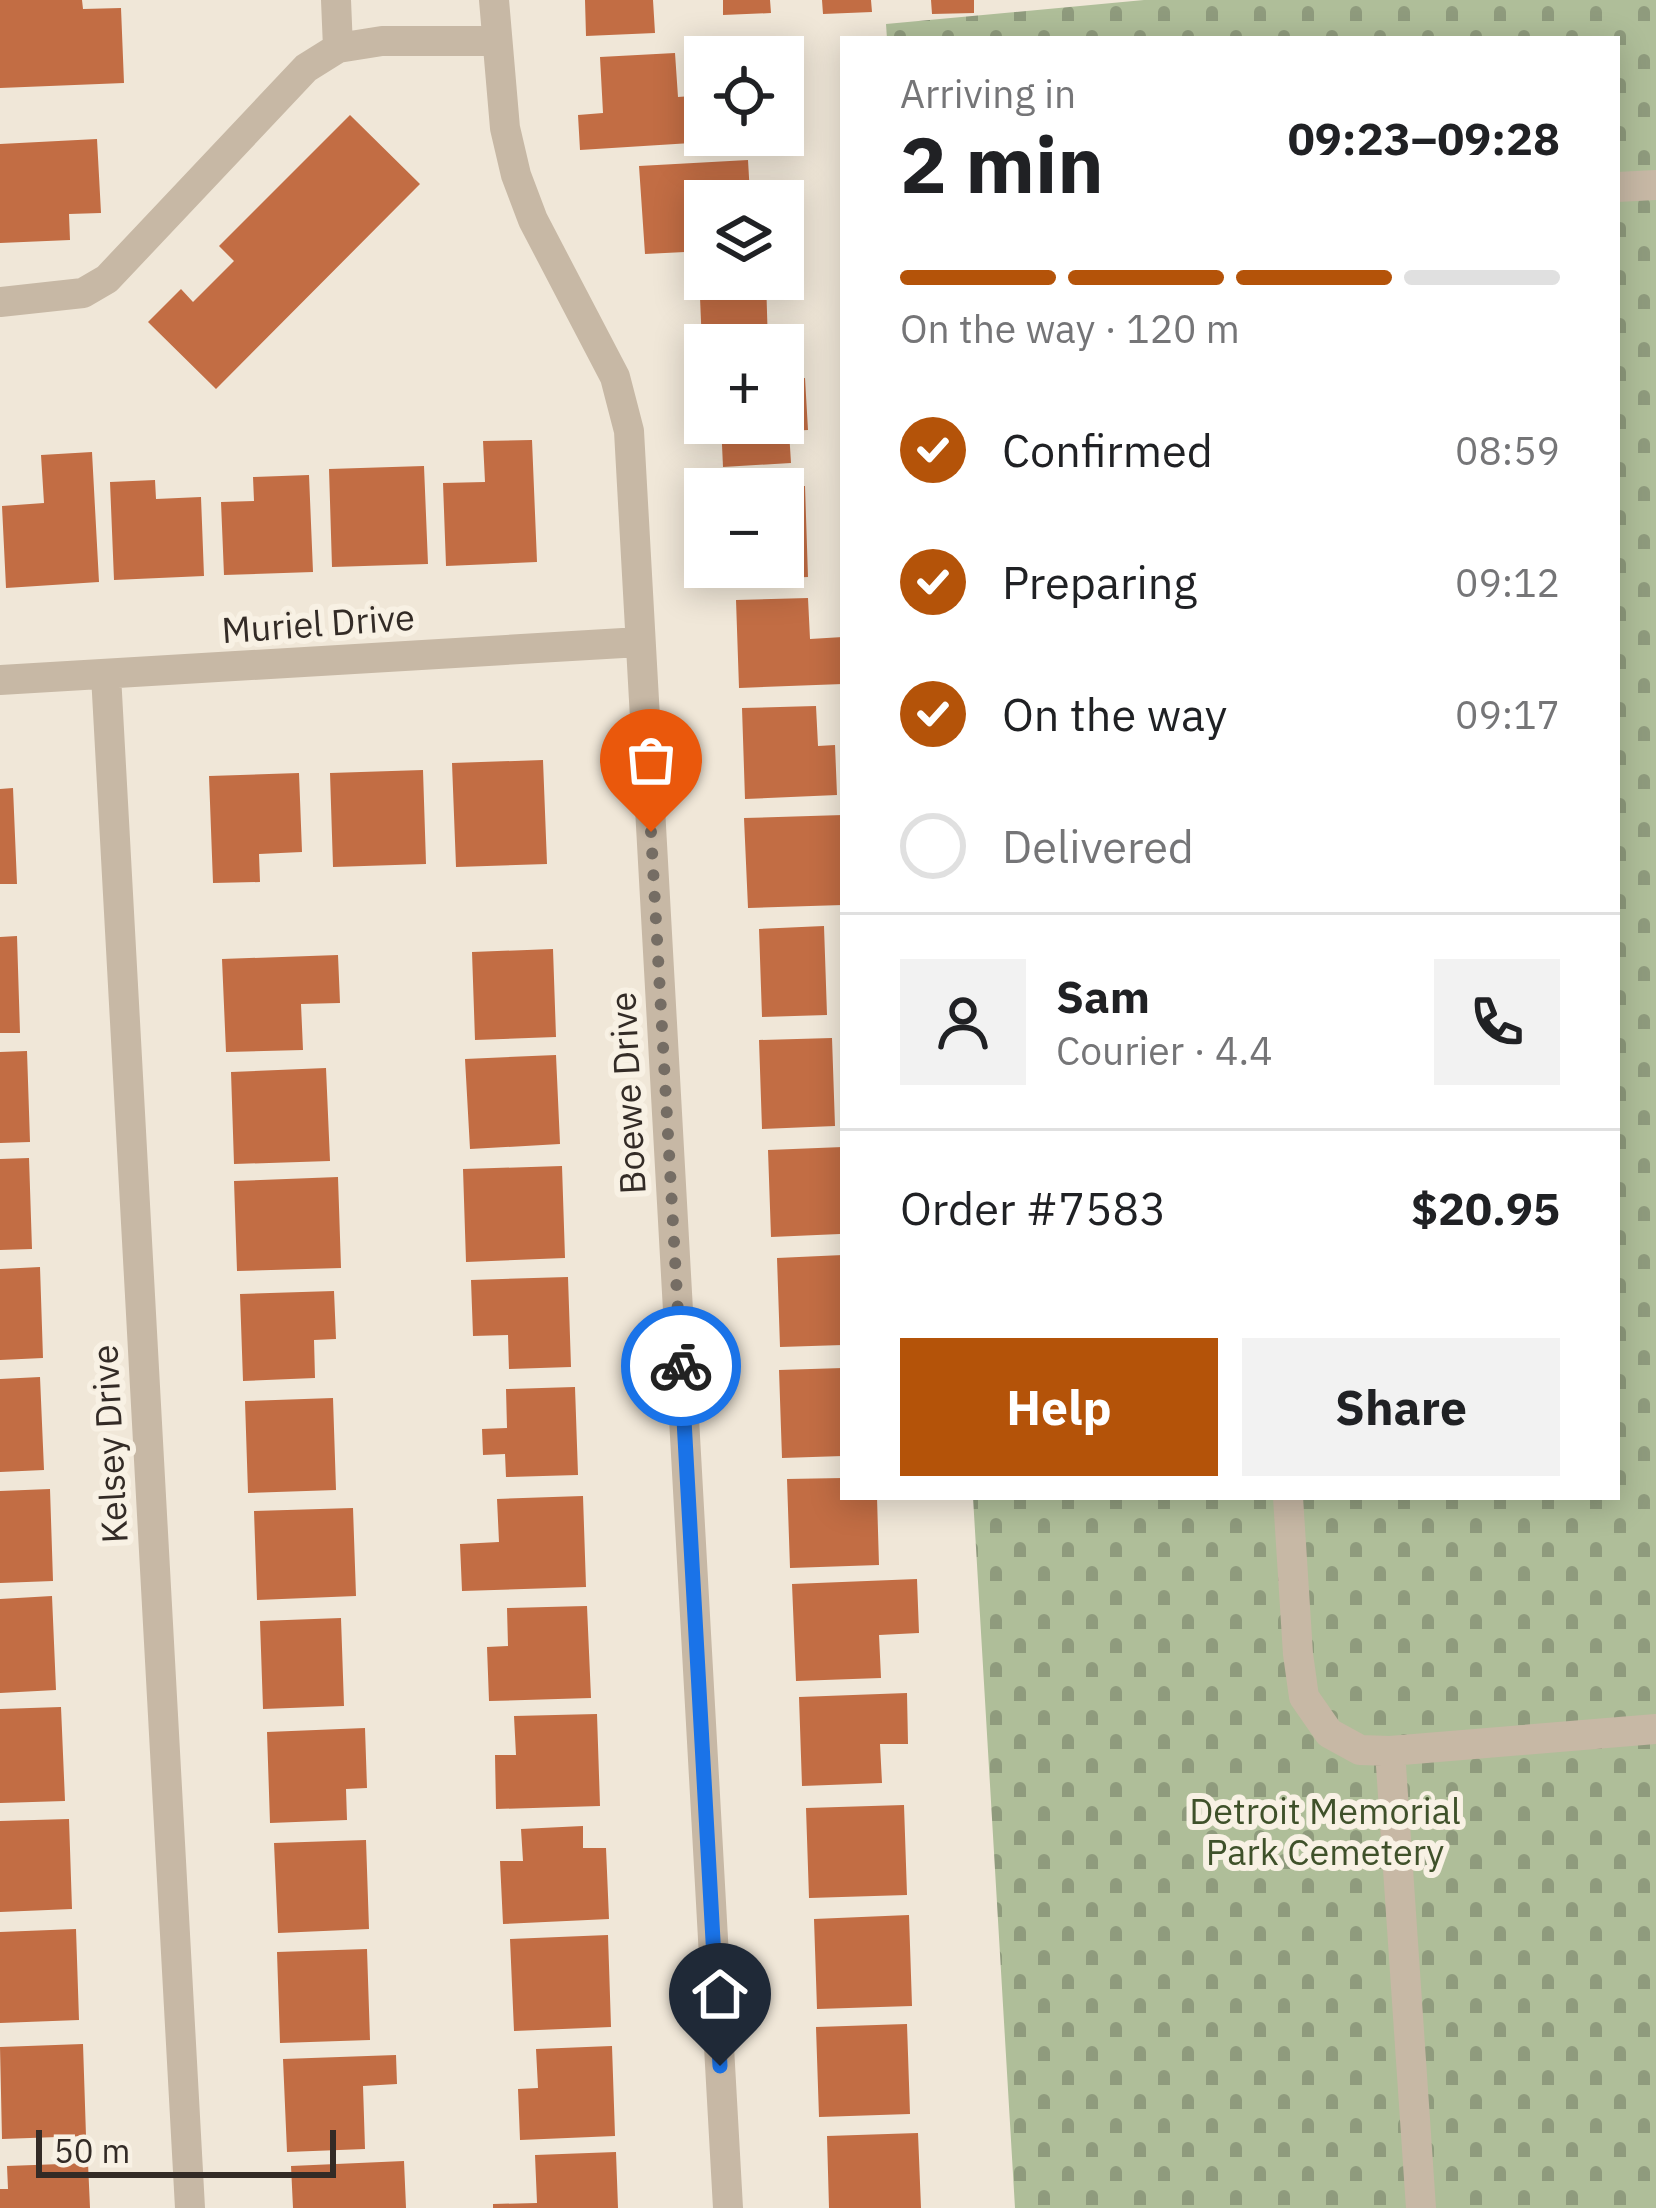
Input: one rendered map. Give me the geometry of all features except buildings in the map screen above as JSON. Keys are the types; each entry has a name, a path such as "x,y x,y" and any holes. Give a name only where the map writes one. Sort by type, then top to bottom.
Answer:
{"street":[{"path":"336,0 338,48"},
{"name":"Boewe Drive","path":"494,0 505,128 516,175 532,220 615,377 629,431 728,2208"},
{"path":"0,302 83,293 107,279 306,68 338,48 382,41 496,41"},
{"path":"1620,187 1656,185"},
{"name":"Muriel Drive","path":"0,680 640,643"},
{"name":"Kelsey Drive","path":"106,675 190,2208"},
{"path":"1288,1500 1304,1697 1329,1733 1360,1750 1390,1751 1656,1729"},
{"path":"1390,1751 1421,2208"}],"green space":[{"name":"Detroit Memorial Park Cemetery","path":"1144,0 1656,0 1656,2208 1015,2208 973,1500 1620,1500 1620,36 887,36 886,24"}],"way so far":[{"path":"651,832 681,1366"}],"route":[{"path":"681,1366 720,2066"}]}
